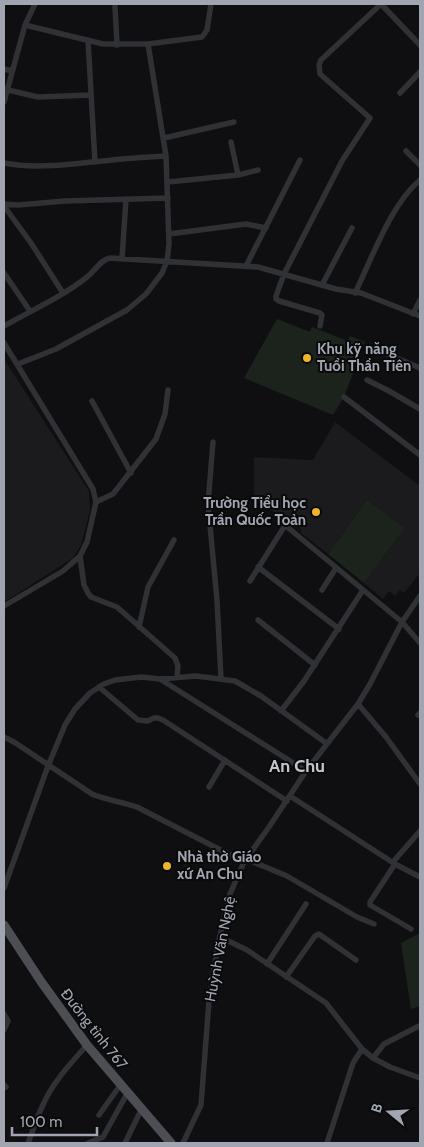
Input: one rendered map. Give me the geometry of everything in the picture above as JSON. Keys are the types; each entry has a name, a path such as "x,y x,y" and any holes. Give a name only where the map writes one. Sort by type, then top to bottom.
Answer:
{"main road":[{"name":"Đường tỉnh 767","path":"4,926 87,1045 171,1143"}],"street":[{"path":"4,102 24,25 35,4"},
{"path":"24,25 103,44 148,44 202,37 207,30 211,4"},
{"path":"320,326 322,315 320,312 276,299 284,274 342,162 370,118 320,74 319,65 321,60 381,4 420,45"},
{"path":"115,7 117,44"},
{"path":"88,40 95,162"},
{"path":"18,364 56,349 127,310 154,285 167,261 169,234 166,156 148,44"},
{"path":"4,69 12,71"},
{"path":"400,93 420,72"},
{"path":"8,90 38,97 91,95"},
{"path":"164,138 234,122"},
{"path":"231,142 238,175"},
{"path":"406,151 420,165"},
{"path":"4,163 33,165 78,164 166,156"},
{"path":"246,266 300,160"},
{"path":"168,182 238,175 258,170"},
{"path":"355,293 389,221 410,190 420,180"},
{"path":"4,205 168,198"},
{"path":"122,259 126,199"},
{"path":"4,205 63,293"},
{"path":"169,234 246,224 266,228"},
{"path":"322,285 352,228"},
{"path":"4,326 63,293 93,273 104,260 110,258 246,266 272,270 371,297 420,316"},
{"path":"4,273 30,311"},
{"path":"413,314 420,300"},
{"path":"4,343 93,489 96,502 87,542 80,556 64,571 4,606"},
{"path":"373,348 420,368"},
{"path":"367,380 390,390 420,409"},
{"path":"96,502 113,494 131,473 157,436 166,411 168,390"},
{"path":"344,397 420,455"},
{"path":"92,401 131,473"},
{"path":"213,442 208,504 217,600 221,678"},
{"path":"250,581 284,526 286,526 402,622 420,643"},
{"path":"139,627 148,587 174,540"},
{"path":"80,556 84,585 88,593 117,607 175,658 178,666 177,677"},
{"path":"258,567 339,629"},
{"path":"322,590 336,568"},
{"path":"281,711 315,665 363,590"},
{"name":"Huỳnh Văn Nghệ","path":"183,1143 201,1105 209,1001 220,937 230,894 245,861 326,743 358,704 402,622 420,596"},
{"path":"258,620 315,665"},
{"path":"4,888 48,766 65,725 75,709 99,687 116,680 141,677 160,679 196,676 221,678 239,683 326,743"},
{"path":"160,679 306,771"},
{"path":"99,687 138,720 148,721 157,717 394,863 420,877"},
{"path":"358,704 386,737 420,784"},
{"path":"4,737 92,794 137,808 245,861 287,876 357,917 374,924"},
{"path":"209,786 225,760"},
{"path":"411,929 370,905 370,902 394,863 420,831"},
{"path":"267,964 306,904"},
{"path":"286,977 315,936 319,934 356,960"},
{"path":"220,937 247,950 326,1003 362,1049 373,1058 390,1067 420,1078"},
{"path":"4,1014 8,1021 4,1030"},
{"path":"373,1058 384,1044 419,1026"},
{"path":"28,1143 42,1106 53,1087 67,1066 87,1045"},
{"path":"326,1143 353,1064 362,1049"},
{"path":"99,1115 121,1084"},
{"path":"88,1143 103,1137 128,1092"},
{"path":"125,1143 142,1108"}],"shaded area":[{"name":"Khu kỹ năng Tuổi Thần Tiên","path":"277,319 310,332 312,327 348,341 350,336 365,342 344,397 333,415 244,378"},
{"path":"4,359 89,491 90,511 81,545 73,558 4,602"},
{"path":"335,422 420,486 420,573 404,593 400,590 395,596 389,591 383,599 364,583 405,528 367,500 328,554 301,533 301,529 295,524 292,525 254,498 254,457 313,460"},
{"path":"367,500 405,528 364,583 328,554"},
{"path":"420,933 420,1006 411,1009 401,943"}],"place":[{"name":"Khu kỹ năng Tuổi Thần Tiên","path":"307,358"},
{"name":"Trường Tiểu học Trần Quốc Toản","path":"316,512"},
{"name":"Nhà thờ Giáo xứ An Chu","path":"167,866"}],"district":[{"name":"An Chu","path":"297,766"}]}
